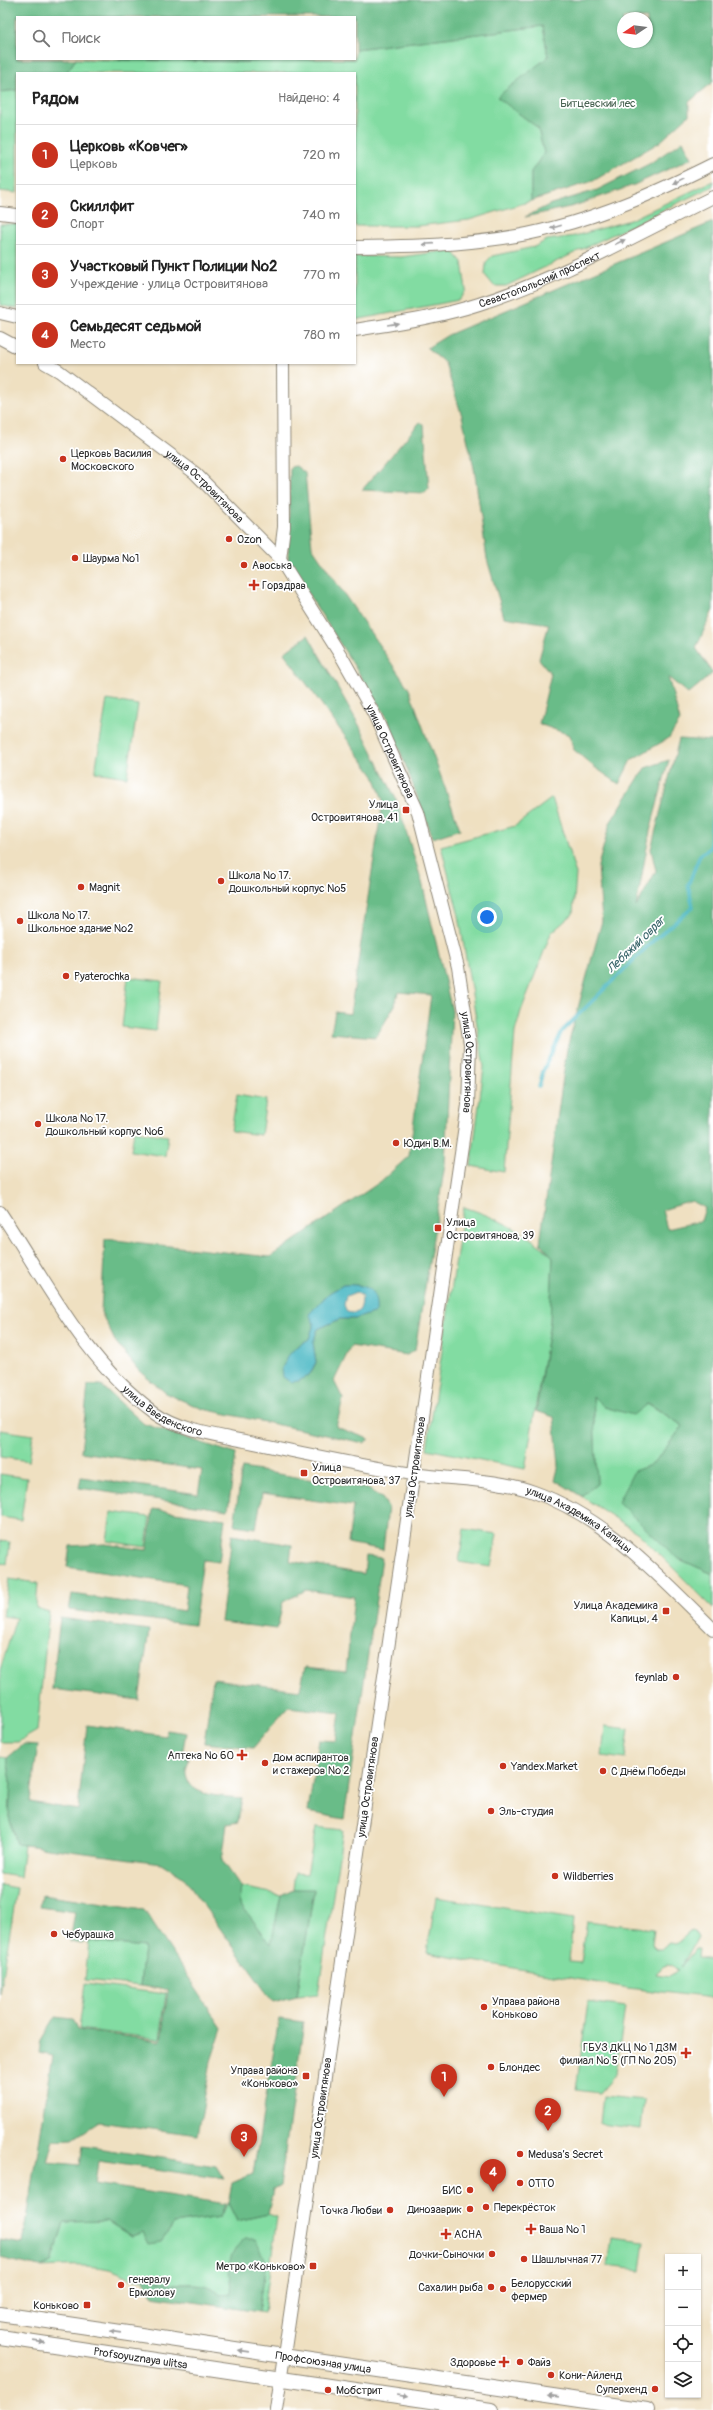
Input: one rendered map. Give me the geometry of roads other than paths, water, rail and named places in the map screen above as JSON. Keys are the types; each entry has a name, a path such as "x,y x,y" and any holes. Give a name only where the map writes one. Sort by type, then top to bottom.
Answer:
{"main road":[{"path":"356,247 454,242 551,229 599,214 655,192 713,164"},
{"name":"Севастопольский проспект","path":"356,330 430,317 479,304 529,286 713,197"},
{"path":"0,213 16,215"},
{"path":"0,313 16,316"},
{"path":"0,338 16,346"},
{"name":"улица Островитянова","path":"48,364 195,473 280,559 343,659 374,714 418,812 458,966 470,1044 468,1105 276,2410"},
{"path":"280,559 284,526 285,458 282,389 283,364"},
{"name":"улица Введенского","path":"0,1212 87,1347 108,1370 155,1412 186,1427 226,1437 327,1459 414,1474"},
{"name":"улица Академика Капицы","path":"414,1474 502,1483 534,1492 591,1518 648,1566 713,1629"},
{"name":"Профсоюзная улица","path":"0,2314 647,2410"},
{"name":"Profsoyuznaya ulitsa","path":"0,2337 281,2378"},
{"name":"Профсоюзная улица","path":"281,2378 491,2410"}],"water":[{"path":"343,1285 358,1285 364,1287 372,1292 375,1297 376,1312 355,1319 340,1319 318,1329 313,1342 316,1362 310,1374 299,1381 290,1382 283,1377 282,1368 288,1356 296,1347 309,1339 314,1324 309,1314 329,1293","holes":["356,1292 362,1296 361,1307 359,1310 355,1313 347,1312 344,1305 346,1296"]}],"waterway":[{"name":"Лебяжий овраг","path":"539,1087 543,1071 562,1031 655,939 693,907 688,885 700,855 710,848 713,810"}],"place":[{"name":"Церковь Василия Московского","path":"63,459"},
{"name":"Ozon","path":"229,539"},
{"name":"Шаурма №1","path":"75,558"},
{"name":"Авоська","path":"244,565"},
{"name":"Горздрав","path":"254,585"},
{"name":"Улица Островитянова, 41","path":"406,810"},
{"name":"Школа № 17. Дошкольный корпус №5","path":"221,881"},
{"name":"Magnit","path":"81,887"},
{"name":"Школа № 17. Школьное здание №2","path":"20,921"},
{"name":"Pyaterochka","path":"66,976"},
{"name":"Школа № 17. Дошкольный корпус №6","path":"38,1124"},
{"name":"Юдин В.М.","path":"396,1143"},
{"name":"Улица Островитянова, 39","path":"438,1228"},
{"name":"Улица Островитянова, 37","path":"304,1473"},
{"name":"Улица Академика Капицы, 4","path":"666,1611"},
{"name":"feynlab","path":"676,1677"},
{"name":"Аптека № 60","path":"242,1755"},
{"name":"Дом аспирантов и стажеров № 2","path":"265,1763"},
{"name":"Yandex.Market","path":"503,1766"},
{"name":"С Днём Победы","path":"603,1771"},
{"name":"Эль-студия","path":"491,1811"},
{"name":"Wildberries","path":"555,1876"},
{"name":"Чебурашка","path":"54,1934"},
{"name":"Управа района Коньково","path":"484,2007"},
{"name":"ГБУЗ ДКЦ № 1 ДЗМ филиал № 5 (ГП № 205)","path":"686,2053"},
{"name":"Блондес","path":"491,2067"},
{"name":"Управа района «Коньково»","path":"306,2076"},
{"name":"Церковь «Ковчег»","path":"444,2097"},
{"name":"Скиллфит","path":"548,2131"},
{"name":"Medusa’s Secret","path":"520,2154"},
{"name":"Участковый Пункт Полиции №2","path":"244,2157"},
{"name":"ОТТО","path":"520,2183"},
{"name":"БИС","path":"470,2190"},
{"name":"Семьдесят седьмой","path":"493,2192"},
{"name":"Перекрёсток","path":"486,2207"},
{"name":"Динозаврик","path":"470,2209"},
{"name":"Точка Любви","path":"390,2210"},
{"name":"Ваша № 1","path":"531,2229"},
{"name":"АСНА","path":"446,2234"},
{"name":"Дочки-Сыночки","path":"492,2254"},
{"name":"Шашлычная 77","path":"524,2259"},
{"name":"Метро «Коньково»","path":"313,2266"},
{"name":"генералу Ермолову","path":"121,2285"},
{"name":"Сахалин рыба","path":"491,2287"},
{"name":"Белорусский фермер","path":"503,2289"},
{"name":"Коньково","path":"87,2305"},
{"name":"Здоровье","path":"504,2362"},
{"name":"Файз","path":"520,2362"},
{"name":"Кони-Айленд","path":"551,2375"},
{"name":"Суперхенд","path":"655,2389"},
{"name":"Мобстрит","path":"328,2390"}],"park label":[{"name":"Битцевский лес","path":"598,103"}]}
